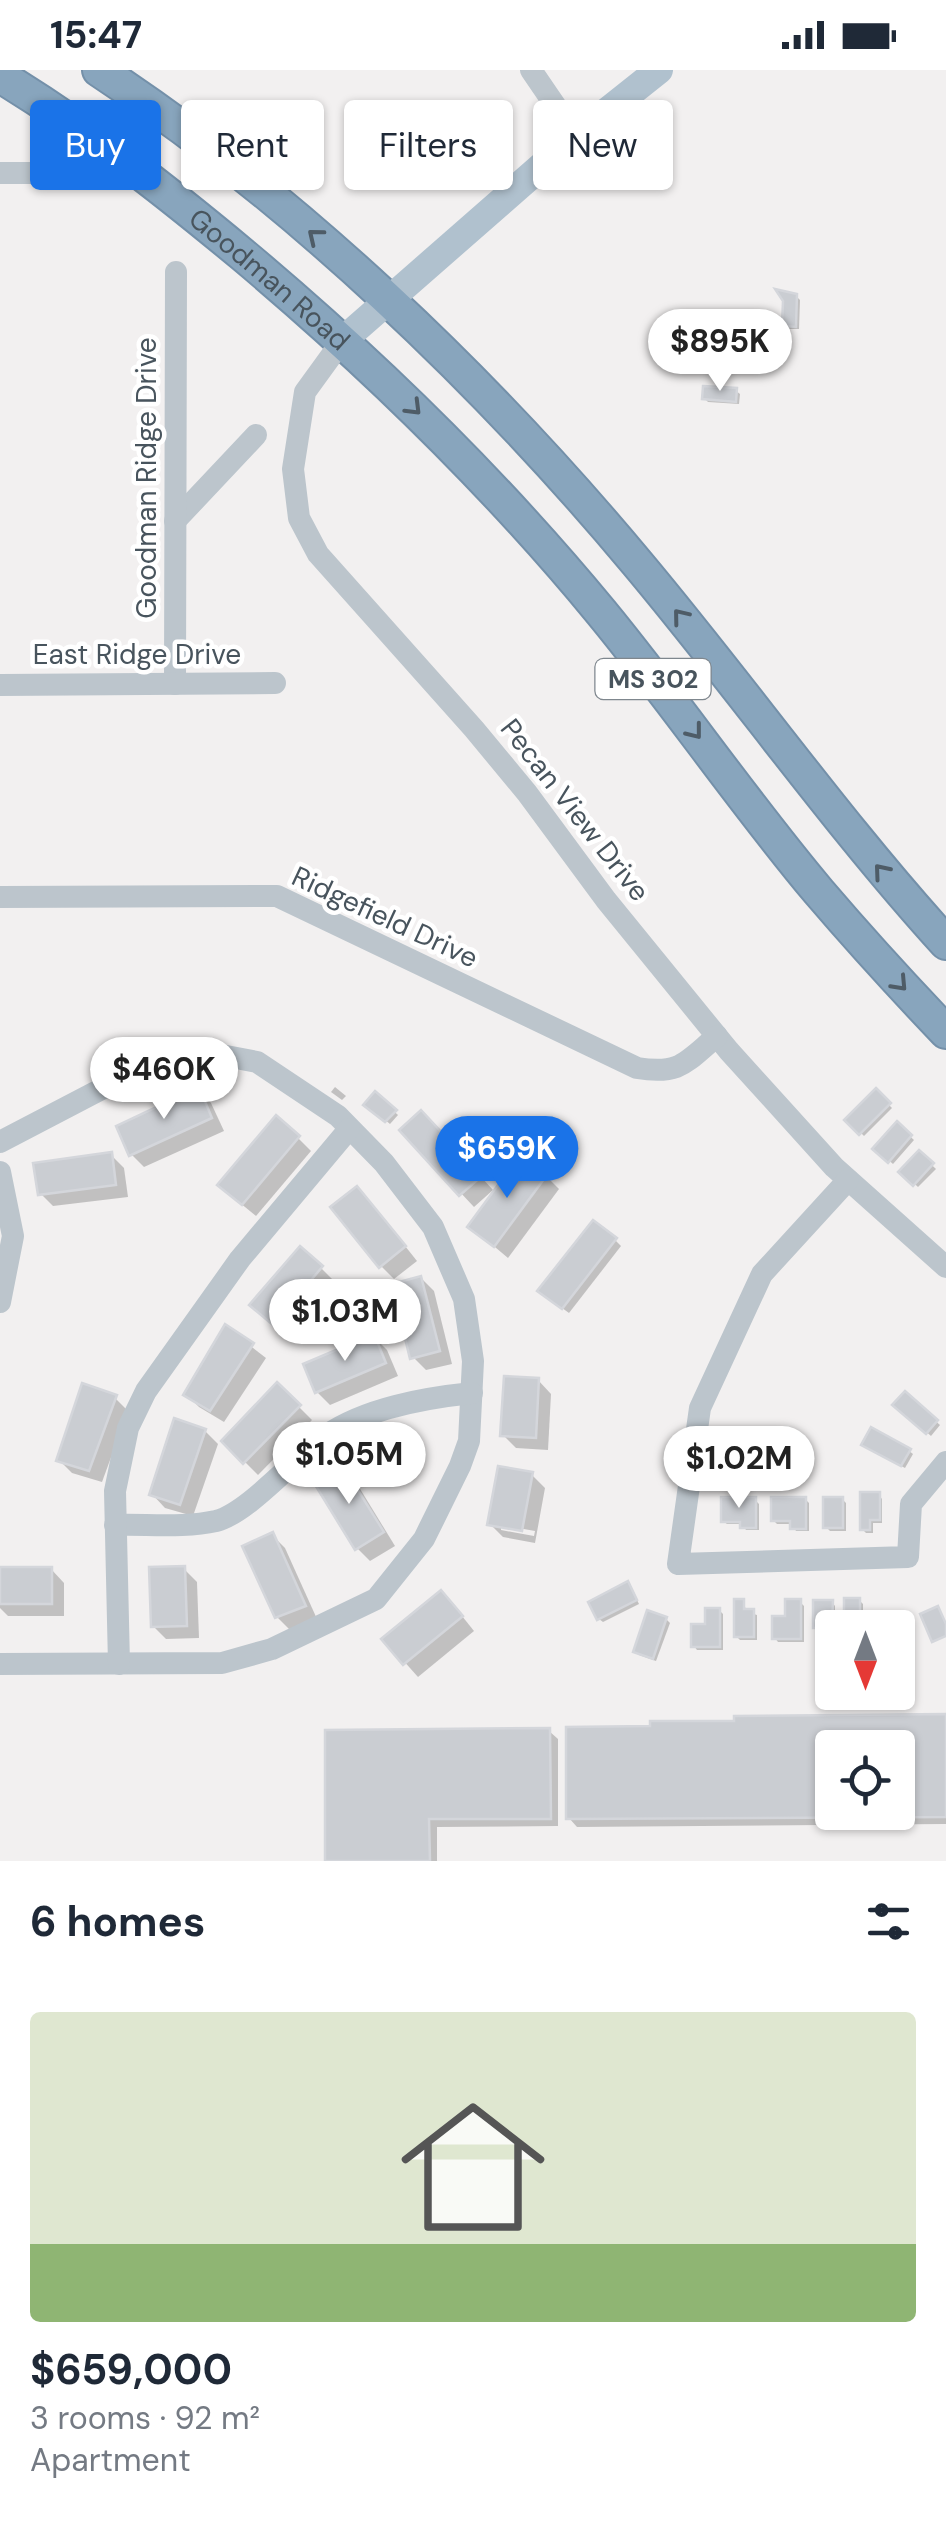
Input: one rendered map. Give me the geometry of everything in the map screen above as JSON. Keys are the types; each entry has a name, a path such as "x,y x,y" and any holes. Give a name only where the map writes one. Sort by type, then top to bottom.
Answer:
{"highway":[{"name":"Goodman Road","path":"99,70 232,168 389,300"},
{"name":"Goodman Road","path":"0,76 171,196 342,341"},
{"name":"MS 302","path":"389,300 574,488 688,625 848,832 946,944"},
{"name":"MS 302","path":"342,341 445,438 533,533 604,615 817,890 946,1032"}],"main road":[{"name":"Goodman Road","path":"621,100 658,70"},
{"name":"Goodman Road","path":"342,341 533,174"}],"street":[{"path":"531,70 551,100"},
{"path":"0,173 30,173"},
{"name":"Goodman Ridge Drive","path":"175,684 176,272"},
{"name":"Pecan View Drive","path":"342,341 305,392 293,468 299,518 318,554 401,644 516,780 606,900 717,1036 848,1180 946,1267"},
{"path":"175,521 256,435"},
{"name":"East Ridge Drive","path":"0,685 275,683"},
{"name":"Ridgefield Drive","path":"0,897 277,896 636,1068 662,1072 682,1066 717,1036"},
{"path":"0,1142 159,1059 210,1053 257,1062 338,1116 384,1162 433,1227 464,1299 472,1340 469,1440 460,1466 424,1539 376,1599 272,1649 222,1663 0,1664"},
{"path":"118,1664 115,1491 128,1428 146,1392 240,1258 350,1129"},
{"path":"0,1172 13,1236 0,1302"},
{"path":"848,1180 762,1274 700,1408 678,1564 908,1556 911,1504 946,1462"},
{"path":"116,1525 218,1520 246,1503 328,1434 428,1398 472,1393"}],"building":[{"path":"775,289 797,294 796,327 782,326 783,301"},
{"path":"703,386 737,388 736,402 702,399"},
{"path":"199,1087 212,1118 129,1156 116,1126"},
{"path":"876,1088 891,1103 859,1135 844,1120"},
{"path":"375,1091 397,1110 385,1122 363,1105"},
{"path":"421,1110 482,1176 459,1196 399,1130"},
{"path":"276,1115 300,1136 242,1205 217,1185"},
{"path":"897,1121 912,1135 888,1163 872,1149"},
{"path":"919,1150 934,1163 913,1186 898,1172"},
{"path":"112,1152 116,1185 38,1195 33,1163"},
{"path":"520,1155 547,1175 494,1247 467,1227"},
{"path":"357,1186 406,1246 379,1268 330,1207"},
{"path":"593,1220 617,1238 562,1309 537,1291"},
{"path":"300,1246 323,1266 273,1325 249,1305"},
{"path":"421,1276 440,1351 410,1359 392,1284"},
{"path":"225,1324 254,1343 210,1411 183,1395"},
{"path":"374,1334 386,1363 315,1393 303,1364"},
{"path":"504,1376 539,1378 536,1438 500,1436"},
{"path":"277,1382 301,1405 243,1464 221,1441"},
{"path":"82,1383 117,1395 89,1471 56,1461"},
{"path":"905,1391 938,1420 926,1434 892,1405"},
{"path":"174,1418 206,1429 180,1505 149,1495"},
{"path":"871,1427 911,1449 901,1466 861,1445"},
{"path":"341,1463 384,1532 355,1550 314,1483"},
{"path":"498,1466 533,1472 522,1531 487,1525"},
{"path":"860,1492 880,1492 880,1520 870,1520 870,1530 860,1530"},
{"path":"721,1497 756,1497 756,1528 740,1528 740,1522 721,1522"},
{"path":"771,1497 806,1497 806,1529 790,1529 790,1521 771,1521"},
{"path":"823,1497 843,1497 843,1528 823,1528"},
{"path":"273,1532 306,1606 275,1618 242,1546"},
{"path":"185,1566 187,1626 151,1627 149,1567"},
{"path":"0,1567 52,1567 52,1604 0,1604"},
{"path":"628,1581 637,1600 597,1620 588,1602"},
{"path":"441,1590 463,1616 403,1665 381,1639"},
{"path":"844,1598 860,1598 860,1610 844,1610"},
{"path":"734,1599 744,1599 744,1609 754,1609 754,1637 734,1637"},
{"path":"785,1599 801,1599 801,1639 772,1639 772,1616 785,1616"},
{"path":"813,1600 833,1600 833,1610 815,1610 813,1628"},
{"path":"938,1606 946,1624 946,1636 932,1642 920,1614"},
{"path":"705,1608 720,1608 720,1647 691,1647 691,1624 705,1624"},
{"path":"647,1610 667,1617 653,1659 633,1652"},
{"path":"946,1714 946,1817 915,1817 915,1730 815,1730 815,1818 566,1819 566,1727 734,1721 734,1716"},
{"path":"550,1728 551,1819 429,1819 430,1861 325,1861 325,1730"}]}
